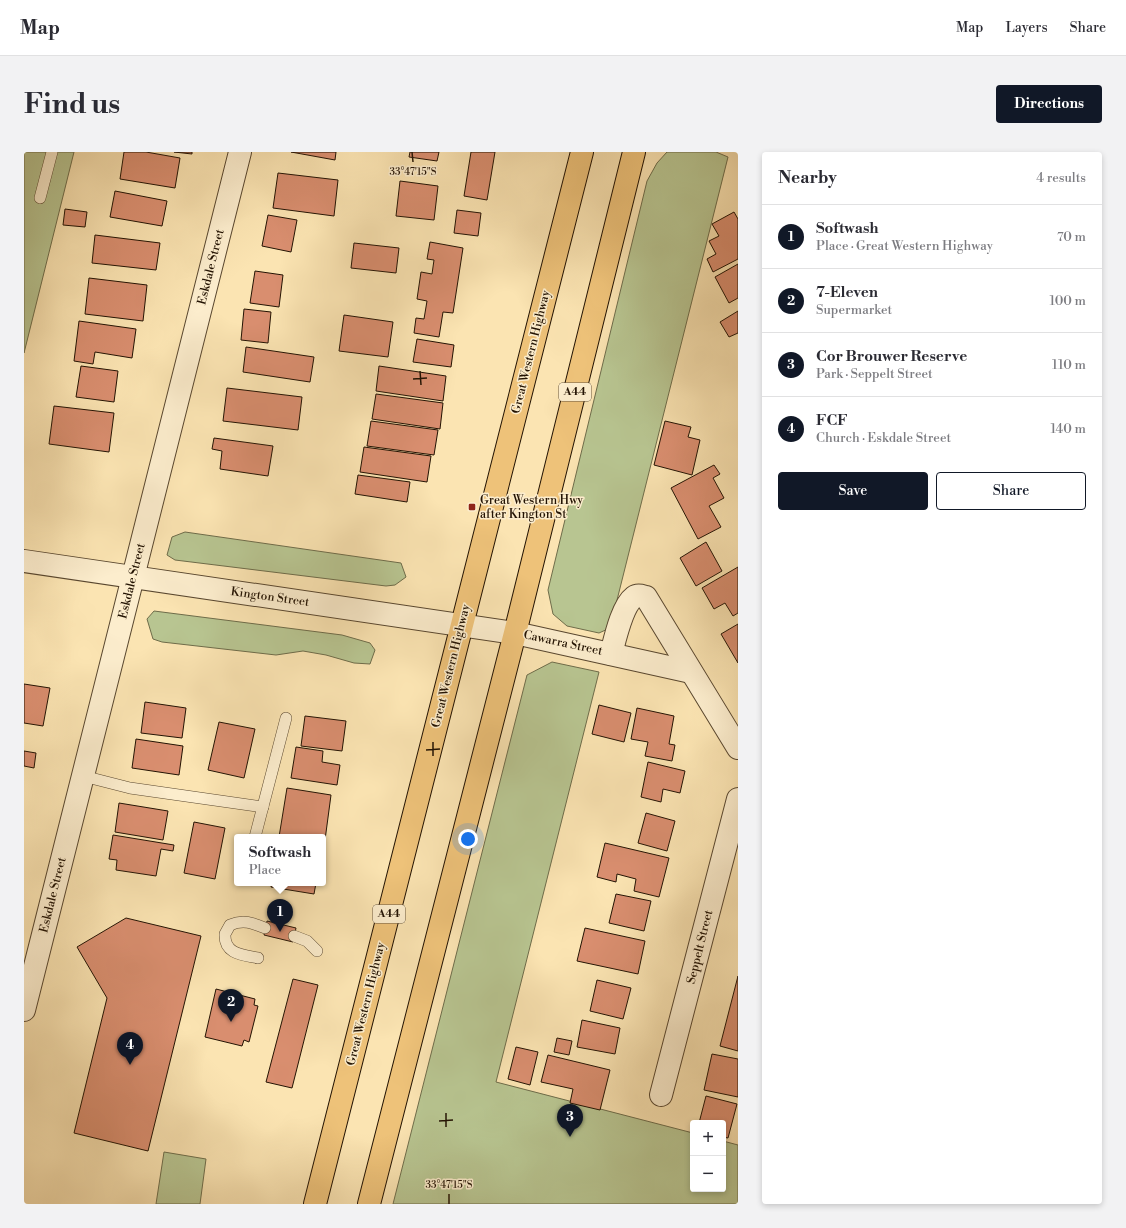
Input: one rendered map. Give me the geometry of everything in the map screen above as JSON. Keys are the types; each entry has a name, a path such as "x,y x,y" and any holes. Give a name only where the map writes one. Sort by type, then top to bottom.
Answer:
{"highway":[{"name":"Great Western Highway","path":"315,1204 582,152"},
{"name":"A44","path":"369,1204 515,633 634,152"}],"street":[{"name":"Eskdale Street","path":"24,1010 240,152"},
{"name":"Kington Street","path":"24,561 462,624 515,633"},
{"name":"Cawarra Street","path":"610,654 627,604 635,596 641,595 646,597 651,602 691,672 738,748"},
{"name":"Cawarra Street","path":"515,633 691,672"},
{"name":"Seppelt Street","path":"662,1095 738,798"}],"lane":[{"path":"40,198 52,152"},
{"path":"256,834 286,718"},
{"path":"83,776 130,788 263,807"},
{"path":"258,958 232,951 227,946 225,934 230,925 241,922 250,922 265,928"},
{"path":"294,936 307,941 317,951"}],"green space":[{"path":"24,152 74,152 24,353"},
{"path":"667,152 716,152 728,157 610,628 599,633 567,626 553,614 548,590 647,181 657,163"},
{"path":"185,532 401,563 406,577 395,585 386,586 175,560 167,555 172,537"},
{"path":"154,611 342,635 370,643 375,650 370,664 354,663 326,655 303,651 276,655 162,642 153,639 147,619"},
{"path":"552,662 599,672 496,1082 690,1132 690,1192 726,1192 726,1142 738,1145 738,1204 393,1204 527,675"},
{"path":"164,1152 206,1159 200,1204 156,1204"}],"building":[{"path":"124,152 146,152 180,158 175,188 120,179"},
{"path":"174,152 192,152 192,154"},
{"path":"291,152 336,152 335,160"},
{"path":"410,152 439,152 437,161 409,157"},
{"path":"471,152 495,152 487,200 464,196"},
{"path":"278,173 338,180 334,216 273,208"},
{"path":"400,181 438,186 434,220 396,216"},
{"path":"115,191 167,201 162,226 110,217"},
{"path":"65,209 87,212 85,227 63,225"},
{"path":"457,210 481,213 478,236 454,233"},
{"path":"734,212 738,219 738,259 713,272 707,259 716,254 709,241 719,236 712,224"},
{"path":"268,215 297,220 291,252 262,246"},
{"path":"95,235 160,243 156,270 92,263"},
{"path":"430,242 463,248 453,313 443,312 439,337 414,333 416,318 424,319 427,301 417,299 421,272 432,274 434,260 427,259"},
{"path":"354,243 399,248 396,273 351,268"},
{"path":"738,264 738,298 729,303 715,277"},
{"path":"255,271 283,275 279,307 250,303"},
{"path":"89,278 147,285 143,321 85,314"},
{"path":"244,309 271,312 268,343 241,340"},
{"path":"738,311 738,333 729,337 720,322"},
{"path":"344,315 393,322 388,357 339,351"},
{"path":"79,321 136,329 132,358 95,352 93,364 74,361"},
{"path":"417,339 454,345 451,367 413,362"},
{"path":"246,347 314,357 310,382 243,372"},
{"path":"81,366 118,371 114,402 76,397"},
{"path":"379,366 446,376 443,401 376,391"},
{"path":"227,388 302,397 298,430 223,421"},
{"path":"376,394 443,403 440,429 372,419"},
{"path":"54,406 114,413 109,452 49,444"},
{"path":"371,421 438,430 434,455 367,446"},
{"path":"665,421 691,427 688,437 700,440 692,475 654,465"},
{"path":"214,438 273,446 268,476 220,469 222,451 212,449"},
{"path":"364,447 431,456 427,482 360,472"},
{"path":"714,465 720,474 713,478 724,498 709,506 721,527 698,539 671,488"},
{"path":"358,475 410,482 407,502 355,494"},
{"path":"706,542 722,571 696,586 680,558"},
{"path":"738,567 738,613 733,616 725,603 714,609 702,588"},
{"path":"738,624 738,663 721,634"},
{"path":"24,684 50,688 43,726 24,723"},
{"path":"145,702 186,708 182,738 141,733"},
{"path":"599,705 631,713 624,742 592,734"},
{"path":"637,708 674,716 669,744 675,745 672,761 645,756 648,742 631,739"},
{"path":"305,716 346,721 342,751 301,746"},
{"path":"219,722 255,729 244,778 208,770"},
{"path":"136,739 183,746 179,775 132,768"},
{"path":"296,747 323,751 322,762 340,765 337,785 291,778"},
{"path":"24,751 36,753 34,768 24,766"},
{"path":"648,762 685,771 680,793 663,789 661,802 641,797"},
{"path":"287,788 331,795 326,834 279,834"},
{"path":"119,803 168,811 163,840 115,832"},
{"path":"646,813 675,821 667,851 638,843"},
{"path":"194,822 225,828 215,879 184,873"},
{"path":"113,835 174,845 173,851 161,849 156,876 116,870 117,860 109,859"},
{"path":"605,843 669,858 659,897 634,891 636,879 617,874 616,882 597,877"},
{"path":"271,886 315,886 314,894"},
{"path":"616,894 651,901 644,931 609,923"},
{"path":"126,918 201,936 148,1151 74,1133 107,998 77,947"},
{"path":"267,921 296,928 293,942 264,935"},
{"path":"585,928 645,941 638,974 577,961"},
{"path":"738,976 738,1051 720,1046"},
{"path":"293,979 318,985 292,1088 266,1082"},
{"path":"597,980 631,988 623,1019 590,1011"},
{"path":"216,989 255,999 254,1005 258,1006 249,1042 244,1040 242,1046 205,1037"},
{"path":"582,1020 620,1028 615,1054 577,1047"},
{"path":"557,1038 572,1041 569,1055 554,1052"},
{"path":"516,1047 538,1052 530,1085 508,1079"},
{"path":"712,1054 738,1059 738,1097 704,1090"},
{"path":"548,1055 610,1070 600,1110 570,1103 573,1089 541,1082"},
{"path":"706,1096 737,1104 728,1138 726,1138 726,1120 700,1120"}],"place":[{"name":"Great Western Hwy after Kington St","path":"472,507"},
{"name":"Softwash","path":"280,932"},
{"name":"7-Eleven","path":"231,1022"},
{"name":"FCF","path":"130,1065"},
{"name":"Cor Brouwer Reserve","path":"570,1137"}]}
